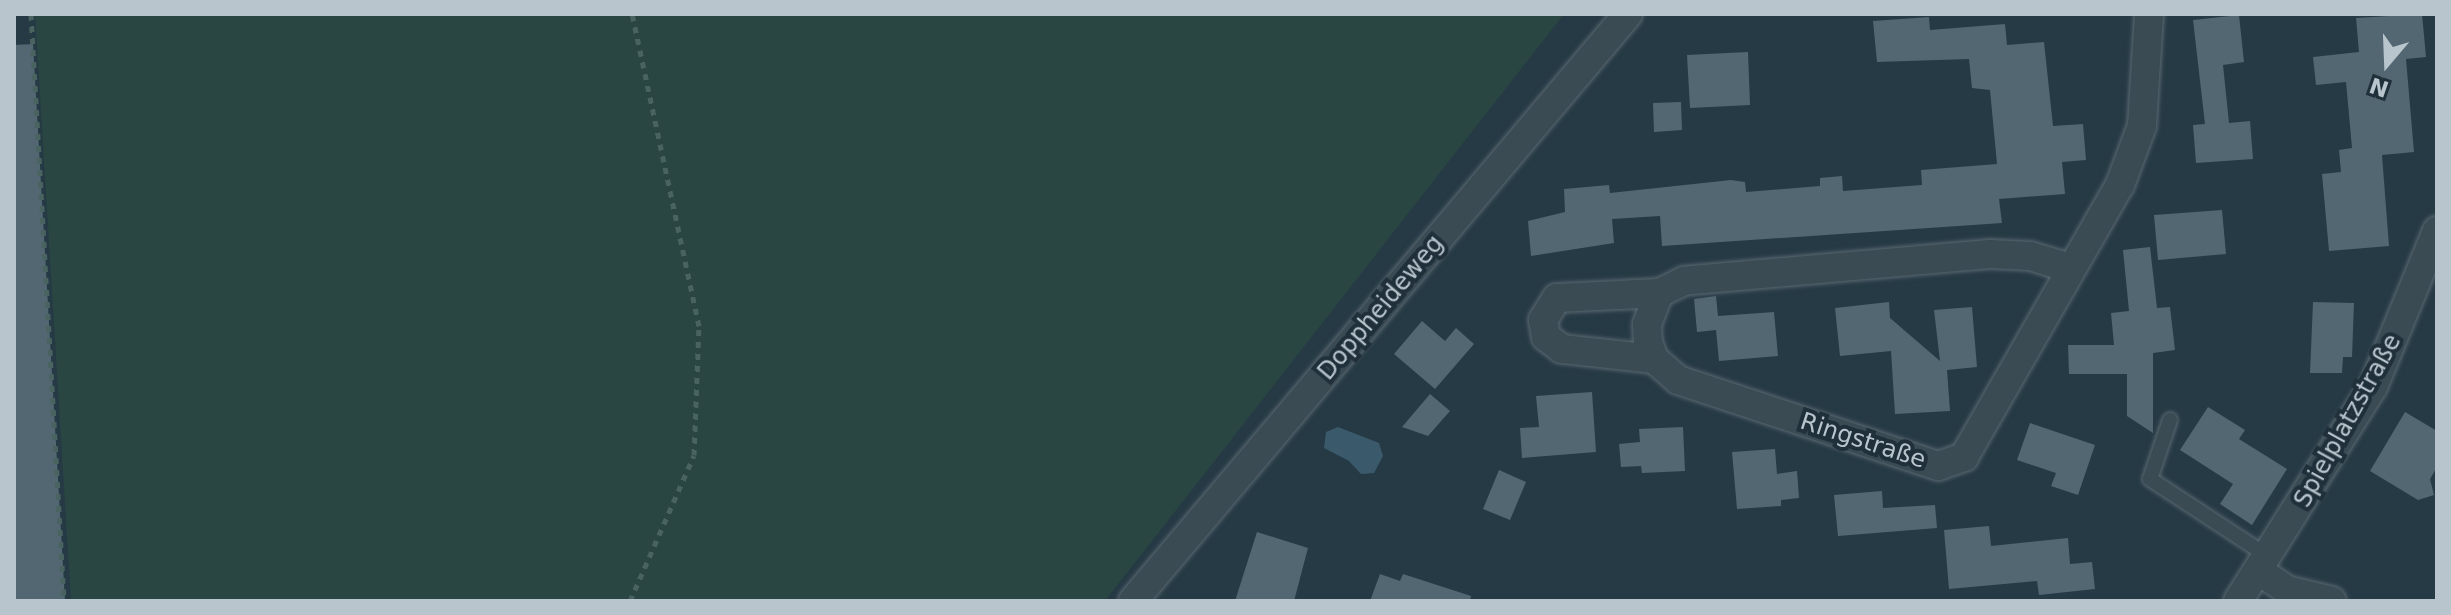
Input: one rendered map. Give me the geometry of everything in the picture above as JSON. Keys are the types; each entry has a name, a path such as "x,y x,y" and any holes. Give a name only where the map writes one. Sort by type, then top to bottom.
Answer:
{"street":[{"name":"Doppheideweg","path":"1133,601 1628,14"},
{"name":"Ringstraße","path":"1654,359 1678,380 1938,466 1964,457 2120,185 2142,126 2149,14"},
{"name":"Spielplatzstraße","path":"2238,601 2264,564 2393,347 2437,231"},
{"path":"1659,293 1647,325 1654,359 1562,349 1546,337 1543,320 1557,298 1659,293 1684,281 1990,254 2030,256 2070,268"},
{"path":"2264,564 2287,590 2332,601"}],"lane":[{"path":"2170,420 2150,479 2264,564"}],"path":[{"path":"31,14 64,601"},
{"path":"630,601 694,455 699,326 632,14"}],"green space":[{"path":"35,14 1564,14 1105,601 71,601"}],"water":[{"path":"1338,427 1379,443 1383,456 1374,473 1361,474 1349,461 1324,448 1326,432"}],"building":[{"path":"2422,14 2426,57 2406,59 2414,152 2382,155 2389,246 2329,251 2322,174 2341,172 2339,150 2352,148 2346,82 2316,85 2313,57 2359,52 2356,18"},
{"path":"2239,15 2244,62 2223,65 2229,123 2250,121 2253,159 2196,163 2193,125 2205,124 2193,20"},
{"path":"1929,17 1930,30 2005,24 2007,45 2044,42 2053,126 2083,124 2086,160 2062,162 2065,194 1999,199 2002,223 1662,246 1660,216 1612,219 1614,243 1531,256 1528,221 1565,212 1564,189 1609,185 1610,193 1731,180 1745,182 1746,192 1820,186 1820,178 1842,176 1843,191 1922,185 1921,170 1997,164 1990,90 1972,88 1969,59 1877,62 1873,21"},
{"path":"33,44 65,601 14,601 14,45"},
{"path":"1748,52 1750,105 1690,108 1687,55"},
{"path":"1681,102 1682,130 1654,132 1653,103"},
{"path":"2222,210 2226,254 2158,260 2154,215"},
{"path":"2150,247 2157,308 2170,307 2175,350 2153,353 2153,433 2127,416 2127,374 2069,374 2068,345 2114,345 2111,313 2129,311 2123,250"},
{"path":"1716,296 1718,316 1774,312 1778,356 1719,361 1716,330 1697,332 1694,299"},
{"path":"1889,302 1890,318 1940,361 1934,310 1972,307 1977,367 1947,370 1950,411 1895,414 1891,351 1840,356 1835,308"},
{"path":"2313,302 2354,303 2352,357 2343,357 2342,373 2310,373"},
{"path":"1422,321 1445,341 1456,328 1474,344 1435,389 1394,354"},
{"path":"1592,392 1596,452 1522,458 1520,428 1539,427 1536,396"},
{"path":"1430,394 1450,411 1428,436 1402,427"},
{"path":"2208,407 2245,430 2239,439 2287,469 2252,525 2220,504 2233,484 2180,450"},
{"path":"2405,412 2437,431 2437,467 2430,479 2434,495 2418,500 2370,471"},
{"path":"2030,423 2095,445 2078,495 2051,486 2056,473 2017,460"},
{"path":"1683,427 1685,471 1642,473 1641,466 1621,467 1619,444 1640,442 1639,429"},
{"path":"1775,449 1777,474 1797,471 1799,498 1781,500 1781,506 1737,509 1732,452"},
{"path":"1499,470 1526,482 1510,520 1483,509"},
{"path":"1882,491 1883,508 1935,505 1937,528 1838,536 1834,495"},
{"path":"1989,526 1991,546 2068,538 2070,564 2092,562 2095,589 2039,595 2037,581 1949,589 1944,530"},
{"path":"1257,532 1308,548 1294,601 1235,601"},
{"path":"1380,574 1400,581 1403,574 1471,596 1470,601 1370,601"}]}
